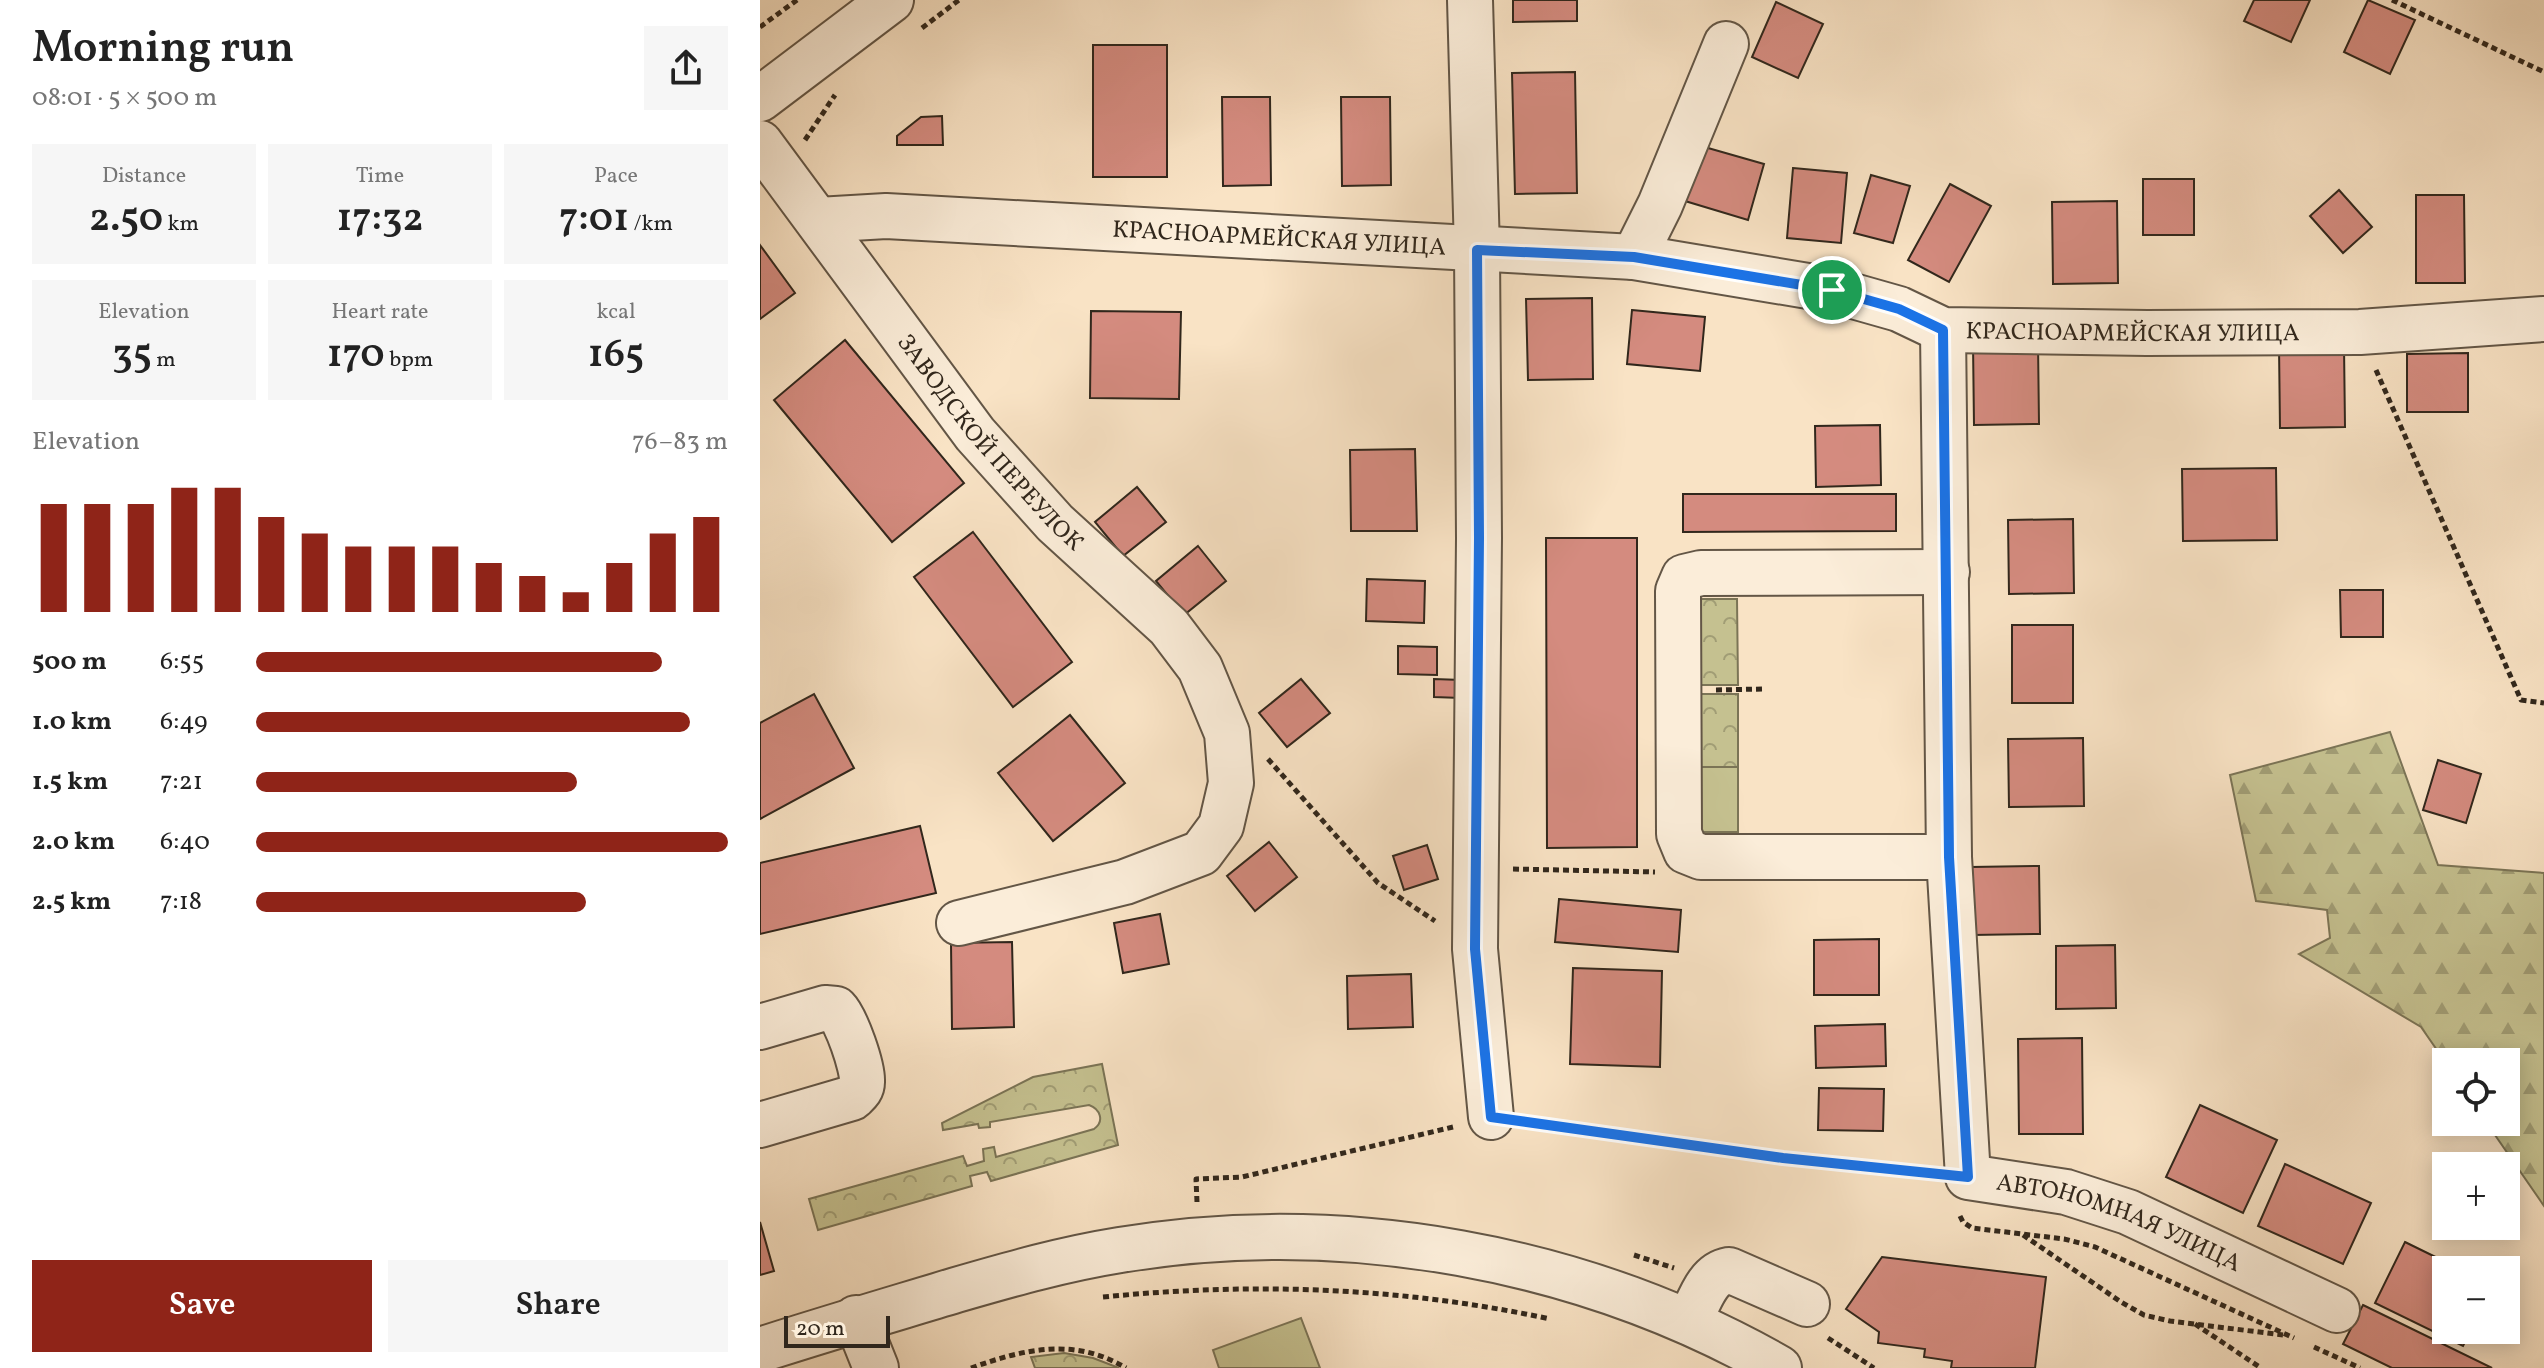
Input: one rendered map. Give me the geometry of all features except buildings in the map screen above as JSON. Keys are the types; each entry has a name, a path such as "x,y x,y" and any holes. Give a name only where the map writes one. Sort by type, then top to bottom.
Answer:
{"street":[{"path":"1470,0 1477,250 1479,554 1475,949 1491,1117"},
{"path":"760,99 901,19"},
{"path":"1634,257 1660,205 1726,44"},
{"name":"ЗАВОДСКОЙ ПЕРЕУЛОК","path":"771,158 975,434 1055,523 1169,627 1200,668 1227,733 1231,783 1221,826 1201,853 1125,882 959,923"},
{"name":"КРАСНОАРМЕЙСКАЯ УЛИЦА","path":"818,220 886,216 1634,257 1832,290 1899,309 1943,330 2360,332 2544,319"},
{"name":"АВТОНОМНАЯ УЛИЦА","path":"1943,330 1949,857 1963,1176 2066,1192 2128,1212 2337,1310"},
{"path":"1947,572 1701,573 1684,577 1678,591 1679,834 1686,851 1701,857 1949,857"},
{"path":"760,1027 825,1008 836,1009 845,1021 862,1083 852,1098 760,1125"},
{"path":"760,1350 856,1318 1007,1275 1122,1250 1242,1238 1317,1238 1380,1242 1501,1262 1591,1285 1689,1322 1779,1368"},
{"path":"1689,1322 1710,1280 1716,1274 1729,1270 1807,1304"},
{"path":"856,1318 876,1368"}],"path":[{"path":"760,27 797,0"},
{"path":"901,19 959,0"},
{"path":"2392,0 2544,72"},
{"path":"771,158 836,93"},
{"path":"2360,332 2521,700 2544,703"},
{"path":"1227,733 1266,756 1378,883 1475,949"},
{"path":"1533,870 1652,873 1665,869 1686,851"},
{"path":"1197,1202 1196,1179 1242,1177 1491,1117 1783,1158 1963,1176 1959,1214 1966,1226 2064,1239 2095,1247 2298,1340"},
{"path":"2022,1234 2134,1310 2156,1318 2290,1336"},
{"path":"1090,1298 1241,1287 1301,1287 1393,1293 1498,1307 1554,1319"},
{"path":"2194,1324 2261,1368"},
{"path":"971,1368 1008,1354 1067,1348 1088,1352 1126,1368"},
{"path":"2319,1349 2360,1368"}],"green space":[{"path":"1700,599 1737,599 1738,685 1700,685"},
{"path":"1700,694 1738,694 1738,767 1701,767"},
{"path":"2390,732 2438,865 2544,873 2544,1206 2520,1171 2520,1152 2507,1152 2496,1136 2520,1136 2520,1048 2436,1048 2421,1027 2299,954 2330,938 2327,910 2256,901 2230,775"},
{"path":"1701,767 1738,767 1738,832 1701,832"},
{"path":"1102,1064 1118,1145 991,1181 987,1172 970,1176 972,1186 818,1230 809,1199 963,1156 967,1166 984,1161 983,1149 994,1147 996,1157 1094,1129 1100,1116 1089,1105 990,1122 990,1127 979,1128 978,1124 943,1130 942,1123 1033,1077"},
{"path":"1301,1318 1320,1368 1219,1368 1213,1350"},
{"path":"1064,1353 1093,1358 1119,1368 1035,1368 1031,1357"}],"route":[{"path":"1477,250 1634,257 1832,290 1899,309 1943,330 1949,857 1968,1177 1783,1158 1491,1117 1475,949 1479,538 1477,250"}]}
